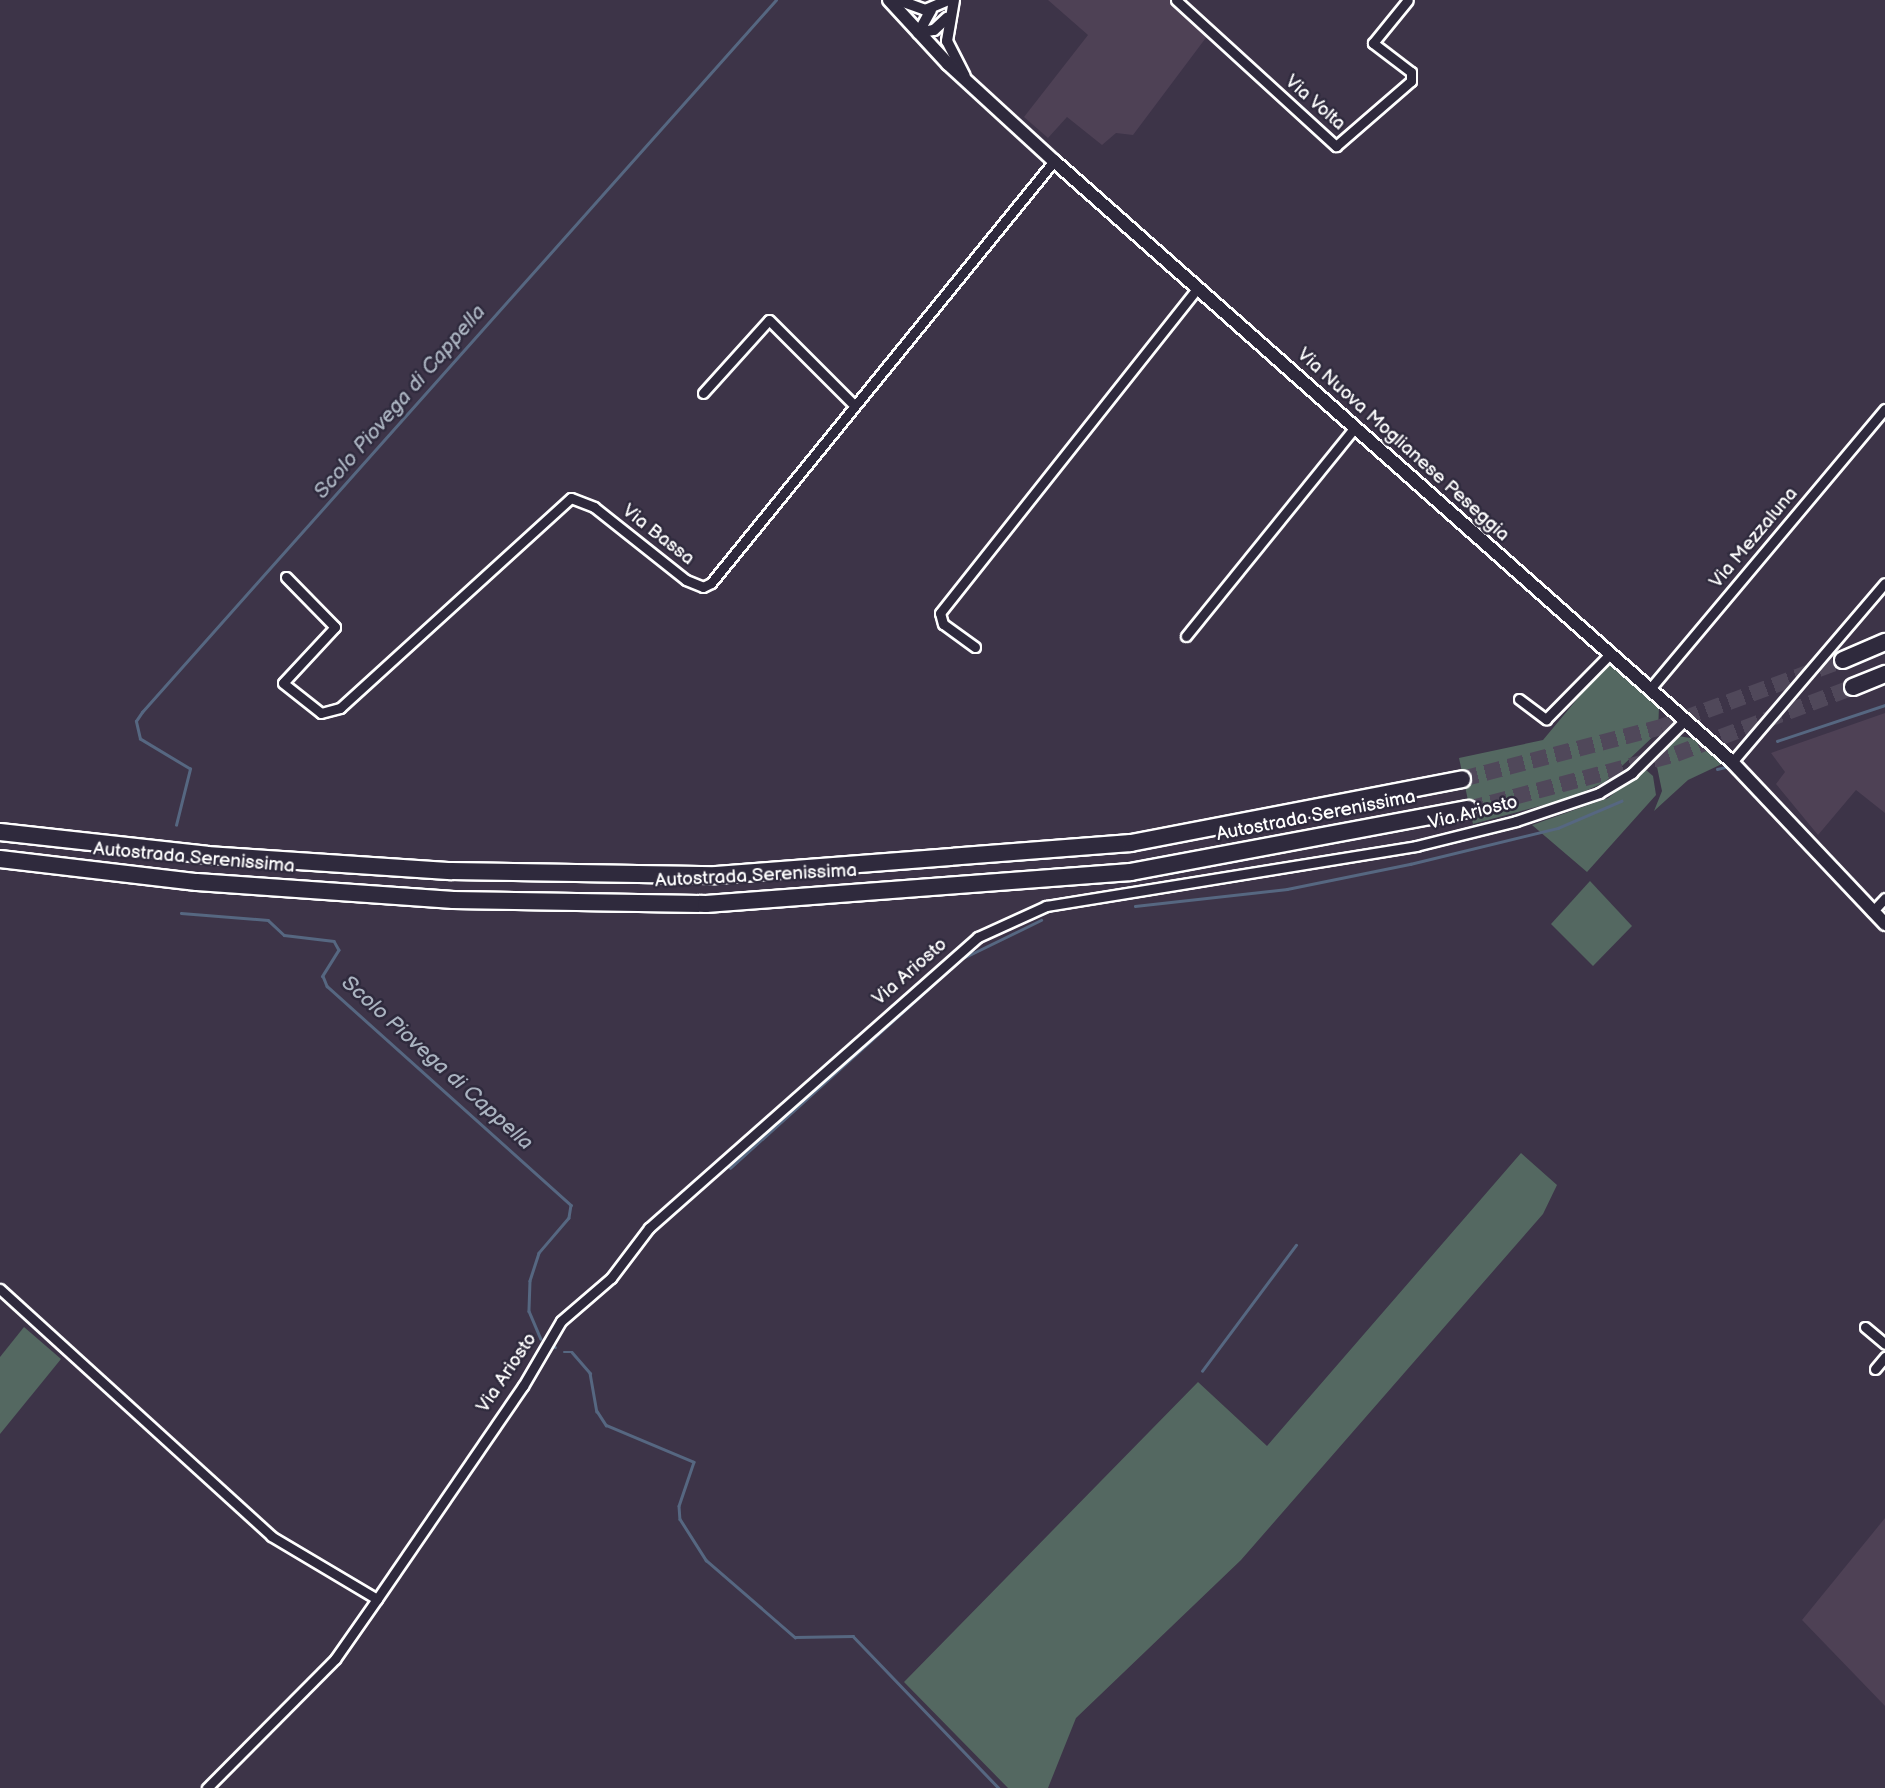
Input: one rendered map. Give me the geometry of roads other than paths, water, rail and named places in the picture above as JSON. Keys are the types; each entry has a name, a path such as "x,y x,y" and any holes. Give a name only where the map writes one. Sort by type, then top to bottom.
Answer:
{"highway":[{"path":"1843,660 1885,642"},
{"path":"1853,687 1885,674"},
{"name":"Autostrada Serenissima","path":"0,832 207,855 451,871 716,875 1131,843 1462,779"},
{"name":"Autostrada Serenissima","path":"0,859 197,882 453,900 706,904 1131,872 1468,809"}],"main road":[{"name":"Via Nuova Moglianese Peseggia","path":"889,0 918,33 1055,161 1732,762 1885,924"}],"street":[{"path":"898,0 930,9"},
{"path":"918,33 930,9 948,0"},
{"path":"918,33 934,30 947,18 954,0"},
{"name":"Via Volta","path":"1176,0 1336,146 1410,81 1411,72 1373,43 1408,0"},
{"path":"947,18 950,51 968,81"},
{"name":"Via Bassa","path":"286,577 335,627 283,683 311,708 331,713 571,498 594,507 686,580 703,587 711,583 852,403 1055,161"},
{"path":"975,647 940,621 940,613 1198,288"},
{"path":"703,393 769,320 852,403"},
{"name":"Via Mezzaluna","path":"1649,690 1885,409"},
{"path":"1186,636 1355,427"},
{"path":"1732,762 1885,583"},
{"path":"1519,699 1546,719 1572,699 1610,654"},
{"name":"Via Ariosto","path":"207,1788 335,1659 523,1386 561,1321 611,1278 649,1228 978,937 1046,906 1416,846 1516,821 1599,793 1632,773 1684,721"},
{"path":"1872,912 1885,898"},
{"path":"0,1289 271,1536 377,1599"},
{"path":"1865,1327 1885,1344"},
{"path":"1875,1369 1885,1357"}],"waterway":[{"name":"Scolo Piovega di Cappella","path":"176,825 190,769 140,739 136,721 142,712 776,0"},
{"path":"1777,741 1885,705"},
{"path":"1717,769 1726,767"},
{"path":"1135,906 1287,889 1410,864 1558,828 1621,801"},
{"name":"Scolo Piovega di Cappella","path":"181,913 268,920 284,935 334,941 339,950 323,976 327,986 571,1205 569,1218 539,1253 530,1281 529,1311 541,1339"},
{"path":"730,1168 961,959 1041,920"},
{"path":"1202,1371 1296,1245"},
{"name":"Scolo Piovega di Cappella","path":"564,1352 572,1352 590,1373 597,1411 606,1425 694,1462 679,1506 680,1519 706,1560 795,1637 853,1636 999,1788"}],"tunnel":[{"path":"1462,779 1661,727 1843,660"},
{"path":"1468,809 1676,754 1853,687"}]}
